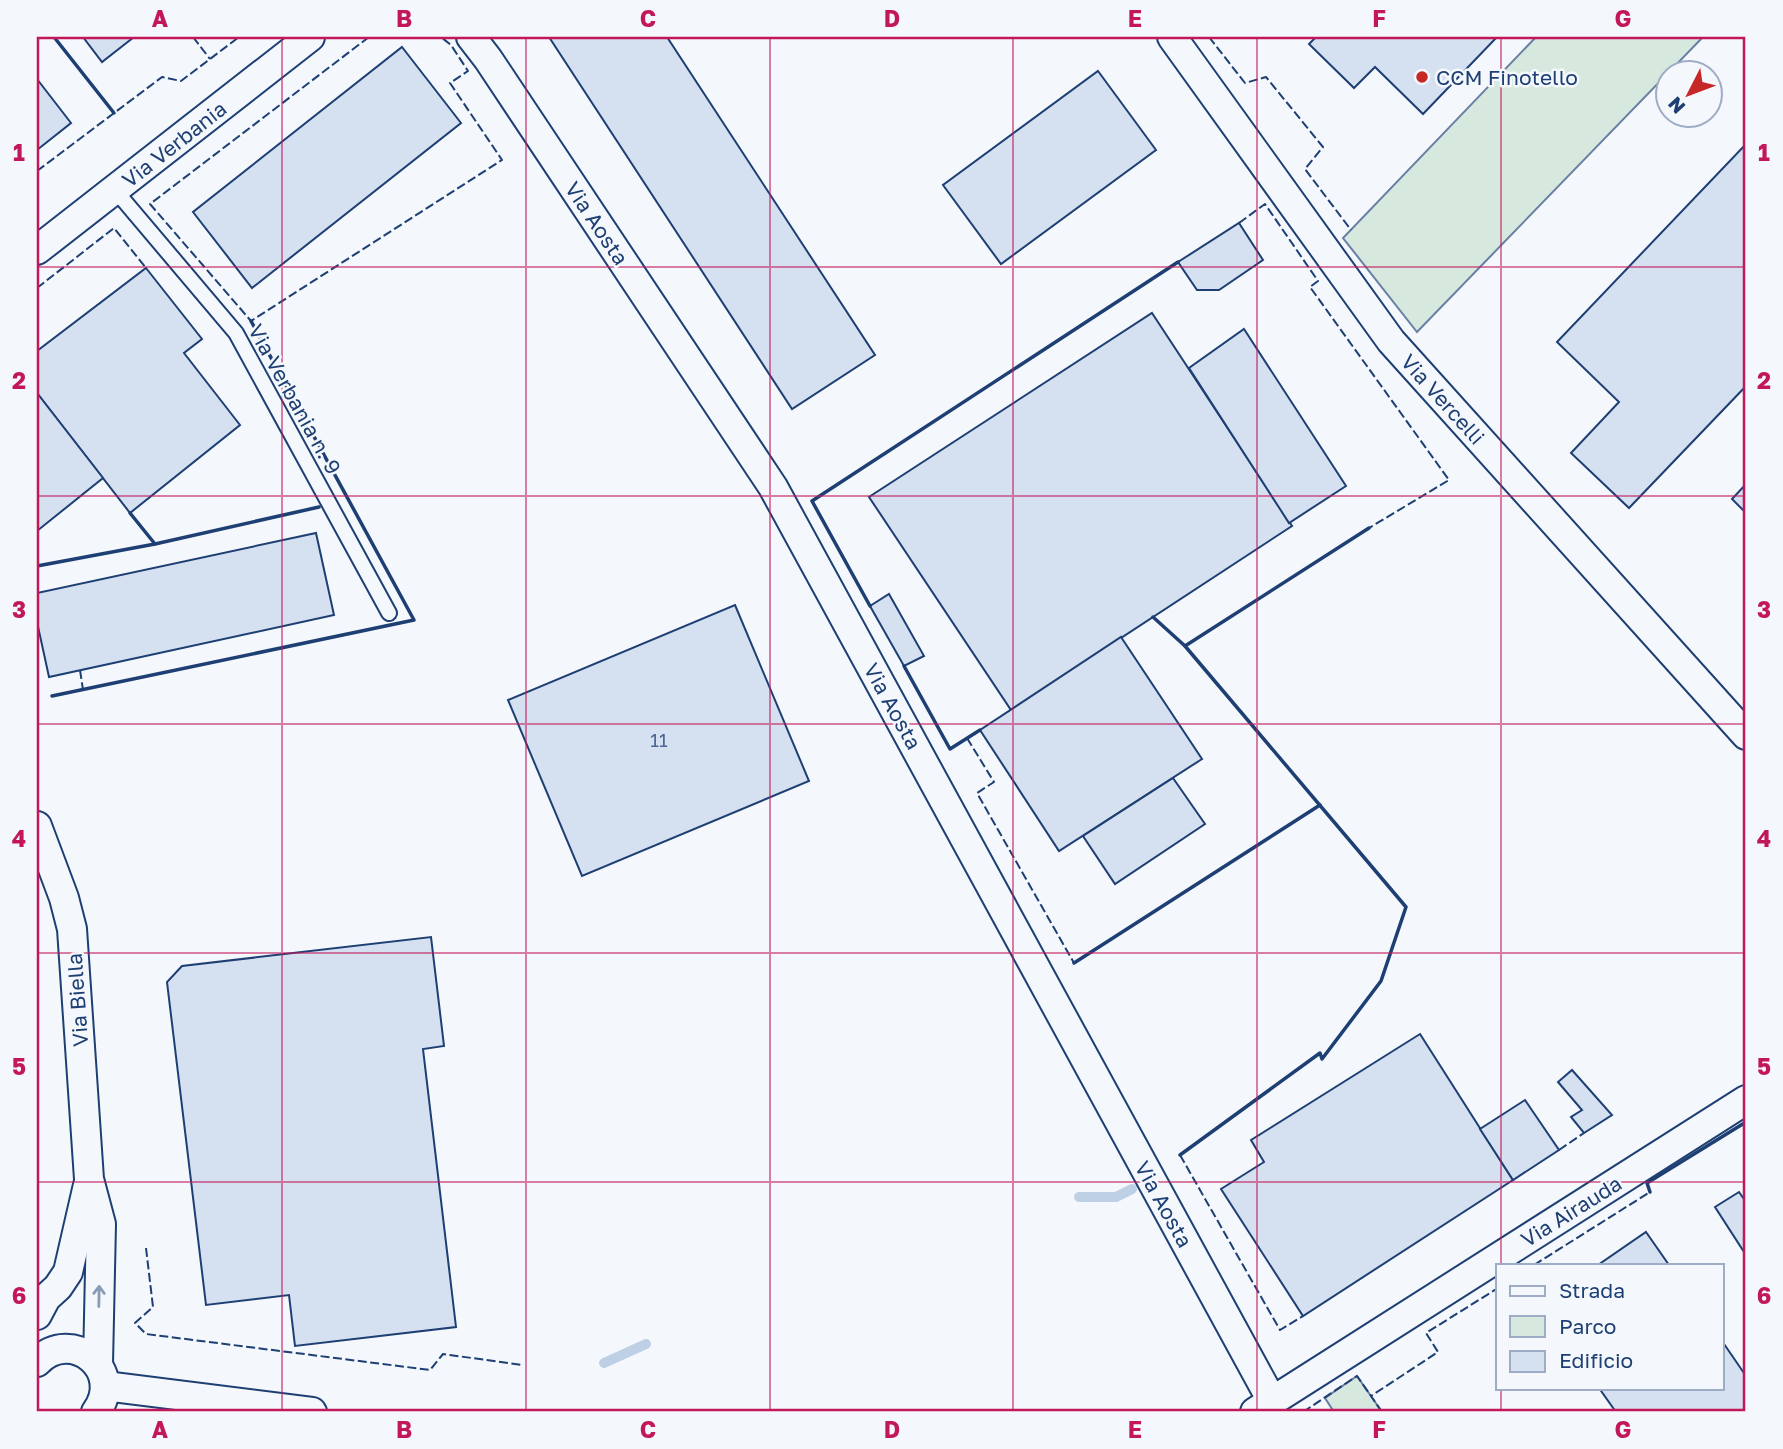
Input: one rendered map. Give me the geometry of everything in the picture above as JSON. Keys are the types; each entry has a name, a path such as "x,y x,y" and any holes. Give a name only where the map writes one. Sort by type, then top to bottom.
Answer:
{"street":[{"name":"Via Verbania","path":"37,250 310,37"},
{"name":"Via Aosta","path":"471,37 774,487 1264,1407"},
{"name":"Via Vercelli","path":"1172,37 1391,341 1746,735"},
{"name":"Via Biella","path":"37,826 64,898 72,929 89,1179 101,1224 99,1388"},
{"name":"Via Airauda","path":"1264,1407 1746,1100"},
{"name":"Via Biella","path":"37,1315 46,1298 68,1272 89,1179"},
{"path":"39,1355 54,1350 78,1350 99,1388 312,1412"}],"lane":[{"name":"Via Verbania n. 9","path":"115,190 236,333 389,613"}],"green space":[{"path":"1536,37 1703,37 1681,60 1654,60 1654,88 1417,332 1343,238"},
{"path":"1357,1376 1382,1412 1334,1412 1325,1398"}],"building":[{"path":"83,37 134,37 102,62"},
{"path":"549,37 667,37 875,355 792,409"},
{"name":"CCM Finotello","path":"1316,37 1497,37 1423,114 1375,67 1354,88 1309,44"},
{"path":"402,47 461,123 252,288 193,212"},
{"path":"1098,71 1156,150 1001,264 943,185"},
{"path":"37,79 71,123 37,150"},
{"path":"1746,144 1746,386 1629,508 1571,453 1619,402 1557,342"},
{"path":"1239,223 1263,260 1219,290 1197,290 1178,262"},
{"path":"146,268 202,339 184,353 240,425 130,513 37,393 37,351"},
{"path":"1152,313 1292,526 1011,710 869,497"},
{"path":"1244,329 1346,486 1289,523 1189,368"},
{"path":"37,393 103,478 37,531"},
{"path":"1746,484 1746,513 1732,499"},
{"path":"316,533 334,615 49,677 37,622 37,593"},
{"path":"889,594 924,656 904,666 870,606"},
{"path":"735,605 809,781 582,876 508,700"},
{"path":"1121,637 1202,759 1059,851 980,730"},
{"path":"1173,778 1205,824 1115,884 1083,836"},
{"path":"431,937 444,1046 423,1049 456,1327 295,1346 289,1295 206,1305 167,982 182,966"},
{"path":"1420,1034 1513,1180 1303,1316 1221,1189 1264,1162 1251,1140"},
{"path":"1572,1070 1612,1115 1584,1133 1571,1117 1582,1110 1558,1082"},
{"path":"1525,1100 1559,1150 1513,1180 1480,1129"},
{"path":"1739,1192 1746,1202 1746,1255 1715,1207"},
{"path":"1646,1232 1668,1264 1599,1264"},
{"path":"1724,1344 1746,1376 1746,1412 1616,1412 1600,1390 1724,1390"}],"waterway":[{"path":"1079,1197 1116,1197 1132,1189"},
{"path":"604,1363 646,1344"}],"fence":[{"path":"193,37 210,59"},
{"path":"37,171 162,77 181,81 239,37"},
{"path":"369,37 150,204 251,321 502,160 450,83 468,71 451,45 441,37"},
{"path":"1209,37 1245,83 1266,77 1323,147 1305,169 1351,230"},
{"path":"1239,223 1265,204 1318,281 1310,287 1449,480 1369,528"},
{"path":"37,288 114,228 146,268"},
{"path":"80,670 83,690"},
{"path":"967,738 994,782 977,793 1074,963"},
{"path":"1559,1150 1584,1133"},
{"path":"1180,1155 1280,1330 1303,1316"},
{"path":"1536,1264 1650,1192"},
{"path":"146,1248 153,1307 135,1323 146,1334 430,1370 443,1354 522,1365"},
{"path":"1382,1412 1371,1396 1438,1352 1426,1333 1496,1289"},
{"path":"1303,1412 1357,1376 1371,1396"}],"wall":[{"path":"54,37 114,113"},
{"path":"870,606 812,501 1178,262"},
{"path":"52,696 414,620 251,321"},
{"path":"37,566 155,544 319,507"},
{"path":"130,513 155,544"},
{"path":"1153,617 1185,646 1369,528"},
{"path":"1180,1155 1320,1053 1322,1059 1381,981 1406,907 1185,646"},
{"path":"904,666 950,749 980,730"},
{"path":"1074,963 1320,805"},
{"path":"1650,1192 1647,1183 1746,1122"}],"place":[{"name":"CCM Finotello","path":"1422,77"}]}
